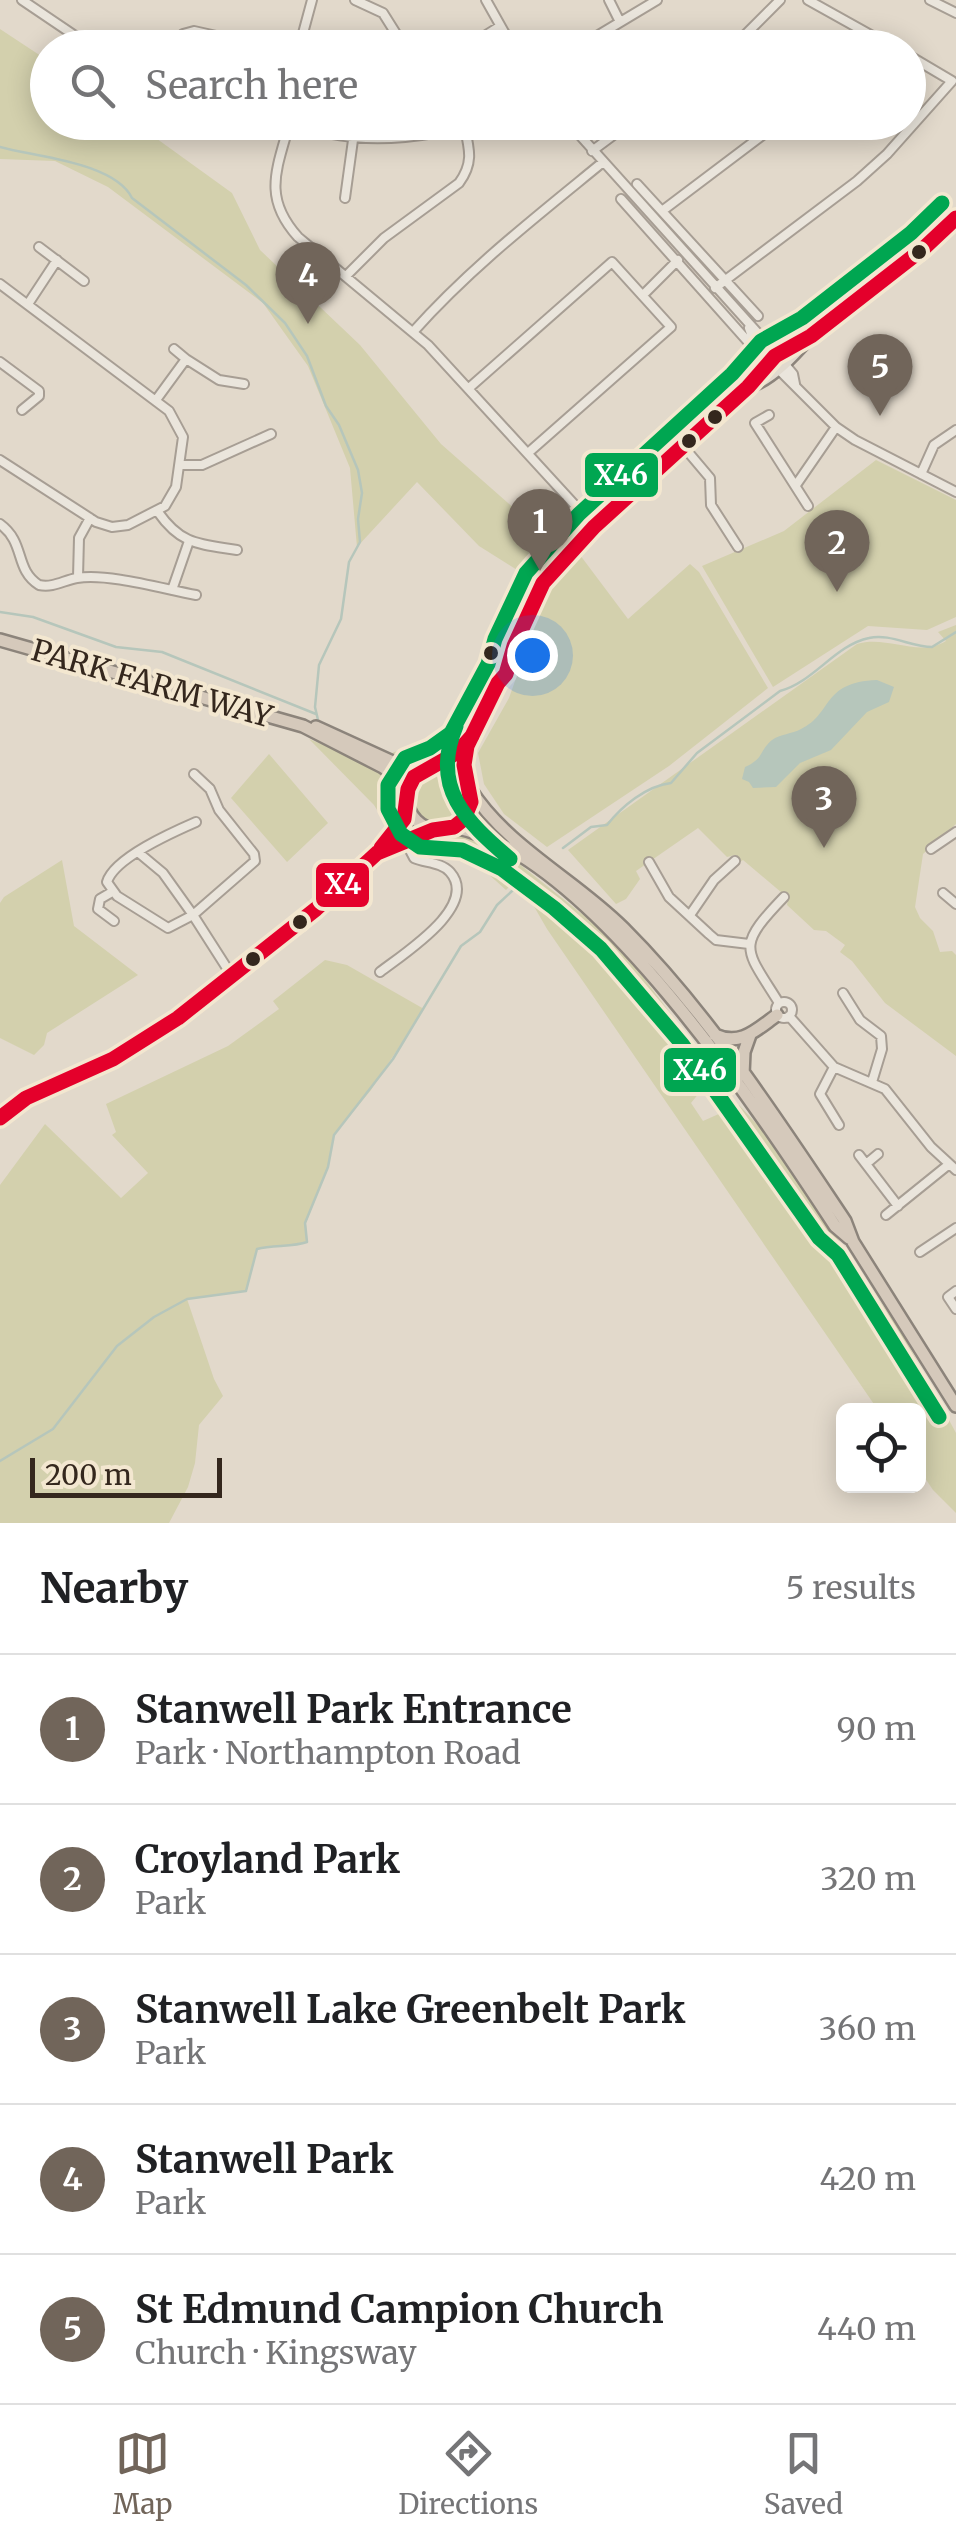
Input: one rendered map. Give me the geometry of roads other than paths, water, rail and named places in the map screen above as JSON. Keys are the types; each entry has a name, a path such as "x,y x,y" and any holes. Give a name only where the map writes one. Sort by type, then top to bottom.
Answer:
{"highway":[{"name":"PARK FARM WAY","path":"0,640 319,728 397,764 423,770"},
{"name":"PARK FARM WAY","path":"303,726 383,767 394,775 408,801"},
{"path":"853,1242 836,1226 752,1105 634,954 540,870 494,841 454,827 433,830 418,822 408,801 414,778 423,770 451,768 504,828 623,928 744,1076 845,1221 853,1242 956,1406"},
{"path":"454,827 468,814 472,802 468,784"},
{"path":"712,1034 731,1040 750,1035 782,1011"},
{"path":"744,1076 744,1052 750,1035"}],"main road":[{"path":"468,784 467,746 506,674 511,653 543,583 594,527 756,376 800,346 956,218"},
{"path":"748,387 759,384 800,338 810,336"},
{"path":"439,766 467,746"},
{"path":"0,1118 26,1098 113,1059 148,1038 232,976 316,910 377,853 401,824 408,801"},
{"path":"377,853 433,830"}],"street":[{"path":"22,0 66,30"},
{"path":"304,30 312,0"},
{"path":"356,0 383,13 394,30"},
{"path":"486,0 502,30"},
{"path":"608,0 620,22"},
{"path":"607,30 656,0"},
{"path":"750,30 780,0"},
{"path":"808,0 860,30"},
{"path":"930,0 956,13"},
{"path":"495,30 500,27"},
{"path":"926,66 954,82 926,112"},
{"path":"280,140 274,190 277,208 298,237 413,332 470,388 594,527"},
{"path":"345,198 353,140 399,140"},
{"path":"346,276 384,238 460,183 468,171 471,154 468,140"},
{"path":"583,140 777,362"},
{"path":"592,151 606,140"},
{"path":"662,210 756,140"},
{"path":"715,288 857,181 900,140"},
{"path":"413,332 497,248 603,162"},
{"path":"637,184 758,316"},
{"path":"621,199 751,345 758,344"},
{"path":"39,247 84,280"},
{"path":"644,294 685,253"},
{"path":"28,304 57,260"},
{"path":"470,388 612,262 644,294 671,327 528,453"},
{"path":"0,284 156,400 174,418 183,437 170,500 158,512 119,527 103,525 2,465"},
{"path":"749,328 758,344 793,374 795,384 836,427 956,492"},
{"path":"174,349 218,380 244,384"},
{"path":"156,400 186,359"},
{"path":"0,362 40,392 22,410"},
{"path":"768,415 756,423 808,506"},
{"path":"796,485 836,427"},
{"path":"921,474 934,445 956,430"},
{"path":"180,465 202,465 271,434"},
{"path":"683,446 710,478 712,506 738,547"},
{"path":"158,512 170,528 189,541 237,550"},
{"path":"78,577 80,538 90,518"},
{"path":"0,524 18,543 23,571 39,584 58,585 78,577 196,595"},
{"path":"172,590 189,541"},
{"path":"183,604 184,593"},
{"path":"194,774 210,789 220,810 256,859 193,915 168,928 112,892 107,882 109,874 161,837 196,822"},
{"path":"380,972 440,922 456,900 456,885 450,872 440,865 416,860 401,824"},
{"path":"932,849 956,832"},
{"path":"139,854 162,873 232,976"},
{"path":"690,915 729,861"},
{"path":"644,877 651,866 669,897 716,940 750,944"},
{"path":"112,892 100,899 98,909 114,921"},
{"path":"784,897 760,920 750,944 750,958 782,1011 834,1067 872,1082 896,1100 952,1168 886,1216"},
{"path":"842,999 860,1020 884,1033 872,1082"},
{"path":"834,1067 815,1094 838,1125"},
{"path":"866,1164 878,1154"},
{"path":"859,1155 898,1206"},
{"path":"920,1252 955,1230"},
{"path":"956,1291 948,1297 956,1309"}],"waterway":[{"path":"0,147 72,163 109,176 246,285 285,323 307,356 326,406 339,425 358,470 362,493 360,542 349,562 341,619 319,665 315,707 318,720"},
{"path":"0,612 33,617 116,647 162,652 316,714"},
{"path":"563,848 591,827 607,825 644,793 671,783 697,753 846,648 877,637 932,647 956,632"},
{"path":"427,842 438,847 462,846 520,881"},
{"path":"0,1461 53,1429 117,1346 154,1317 187,1299 246,1291 257,1249 307,1242 305,1223 328,1167 334,1135 393,1059 461,946 480,932 497,905 526,878"}],"place":[{"name":"Stanwell Park","path":"308,324"},
{"name":"St Edmund Campion Church","path":"880,416"},
{"name":"Stanwell Park Entrance","path":"540,571"},
{"name":"Croyland Park","path":"837,592"},
{"name":"Stanwell Lake Greenbelt Park","path":"824,848"}]}
